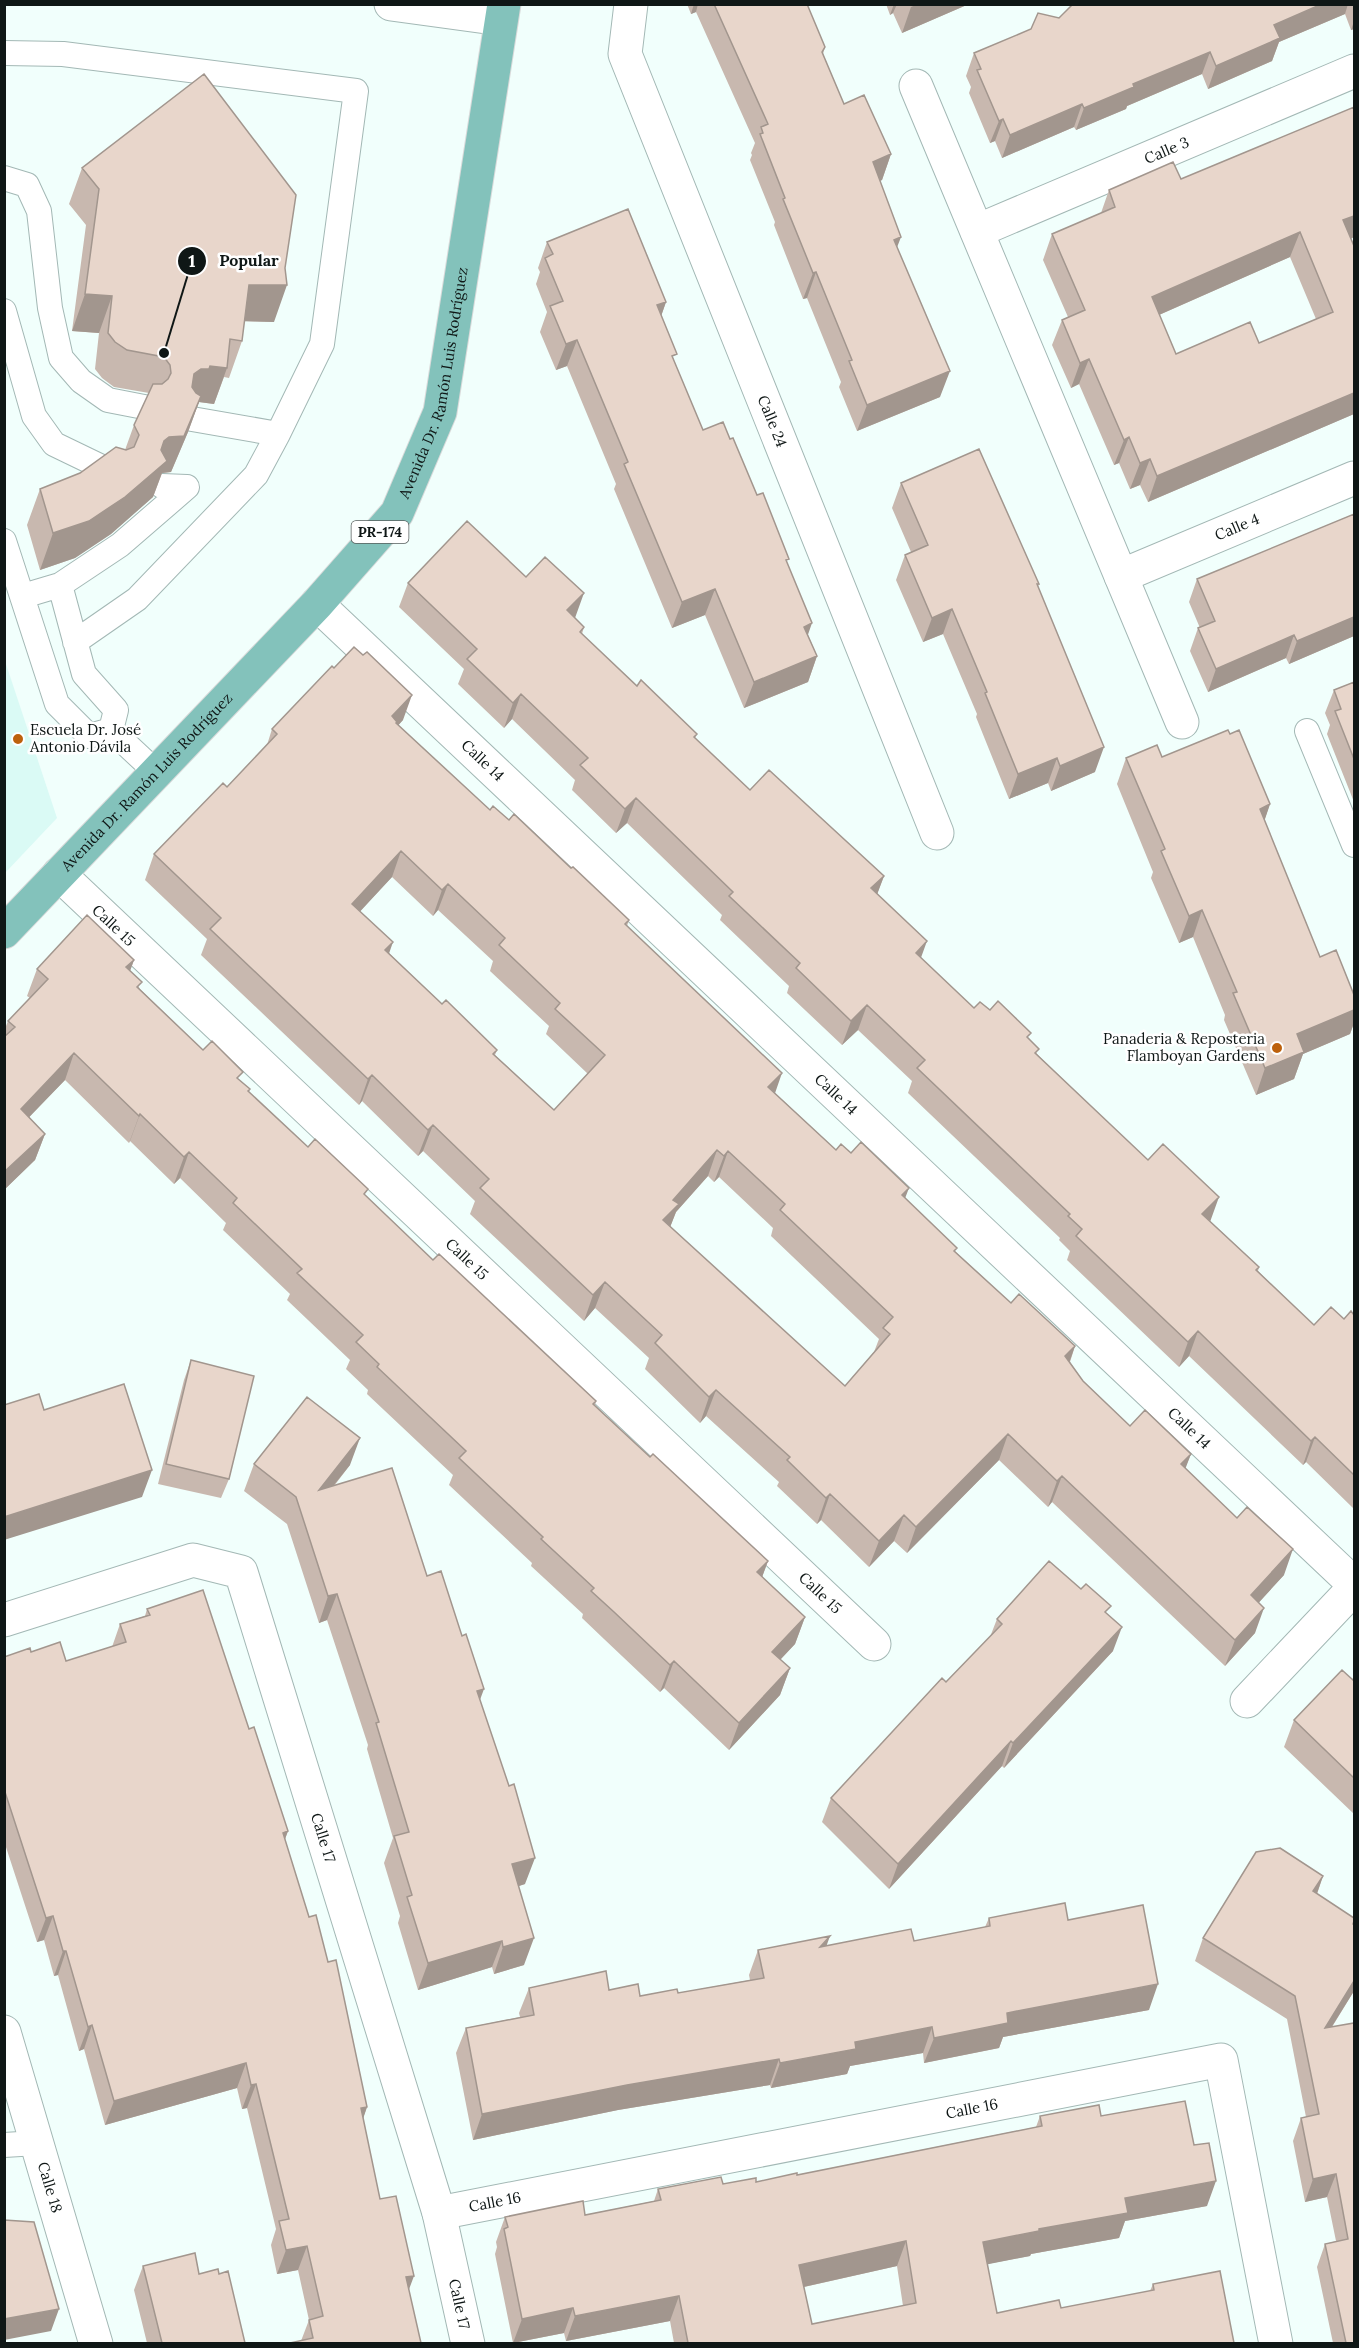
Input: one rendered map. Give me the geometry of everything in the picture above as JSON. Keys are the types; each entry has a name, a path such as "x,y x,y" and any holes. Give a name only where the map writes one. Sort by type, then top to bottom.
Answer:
{"main road":[{"name":"Avenida Dr. Ramón Luis Rodríguez","path":"4,932 317,604 397,513 440,412 502,12"}],"street":[{"path":"391,4 502,12"},
{"name":"Calle 24","path":"631,4 625,54 937,833"},
{"name":"Calle 3","path":"977,231 1354,71"},
{"path":"916,86 1182,722"},
{"name":"Calle 4","path":"1120,576 1354,478"},
{"name":"Calle 14","path":"317,604 1354,1586 1247,1701"},
{"name":"Calle 15","path":"59,874 874,1644"},
{"name":"Calle 17","path":"4,1620 193,1560 241,1572 439,2213 468,2343"},
{"name":"Calle 18","path":"4,2032 96,2343"},
{"name":"Calle 16","path":"439,2213 1221,2060 1276,2343"}],"lane":[{"path":"4,53 63,54 356,91 322,344 278,434 256,475 137,599 75,642"},
{"path":"4,178 27,185 39,211 50,308 61,358 81,381 108,400 144,407"},
{"path":"4,312 34,416 54,444 112,472"},
{"path":"192,419 278,434"},
{"path":"22,596 60,585 120,545 186,487 162,486"},
{"path":"4,542 57,704 89,736 111,730"},
{"path":"60,585 84,674 116,710 111,730"},
{"path":"111,730 157,772"},
{"path":"1307,732 1354,845"},
{"path":"4,2145 37,2143"}],"shaded area":[{"name":"Escuela Dr. José Antonio Dávila","path":"5,661 57,818 4,873"}],"building":[{"path":"714,4 807,4 825,47 822,52 844,104 864,95 891,154 873,162 901,237 894,240 950,371 867,405 849,361 852,360 816,272 813,273 760,134 763,133 761,127 768,124"},
{"path":"1073,4 1322,4 1274,25 1280,38 1216,66 1210,52 1133,84 1134,87 1084,108 1082,104 1010,135 1003,119 999,121 977,70 981,69 974,53 1031,29 1038,13 1059,18"},
{"path":"204,74 296,195 285,268 287,285 249,285 242,341 230,339 227,368 210,366 209,369 201,369 194,374 192,387 201,396 184,436 169,437 164,441 161,450 167,461 125,497 89,521 53,533 40,489 80,473 116,447 126,450 134,447 139,435 134,425 153,384 162,384 171,373 170,365 164,357 127,350 115,342 108,333 112,296 85,294 99,189 82,168"},
{"path":"1354,107 1354,216 1343,220 1354,246 1354,393 1157,476 1150,459 1140,463 1129,437 1124,440 1089,359 1080,363 1062,320 1085,310 1052,234 1115,207 1109,190 1173,162 1181,179","holes":["1300,232 1333,312 1259,343 1250,322 1176,354 1152,297"]},
{"path":"628,209 666,302 657,305 677,354 672,356 703,430 723,422 730,439 733,438 757,495 763,493 789,559 786,560 812,623 804,627 817,656 754,682 715,589 682,602 624,464 628,462 577,340 566,344 550,306 563,301 545,258 553,254 547,242"},
{"path":"979,449 1039,584 1037,584 1104,747 1060,766 1057,758 1018,774 952,609 932,618 905,555 928,545 901,483"},
{"path":"1354,514 1354,617 1297,641 1294,635 1216,669 1198,628 1215,621 1197,579"},
{"path":"467,521 526,577 545,557 584,593 567,610 584,627 580,632 637,686 641,680 697,734 694,737 750,790 769,770 884,876 871,888 927,941 916,953 974,1008 980,1002 990,1010 998,1001 1031,1033 1027,1037 1039,1049 1035,1053 1148,1160 1163,1144 1219,1197 1202,1214 1259,1267 1256,1270 1314,1325 1331,1307 1344,1319 1351,1311 1354,1315 1354,1475 1315,1437 1311,1441 1198,1331 1188,1342 1076,1236 1082,1229 1068,1216 1070,1214 917,1068 925,1060 867,1005 851,1021 796,968 800,963 729,896 733,892 636,798 625,809 580,765 588,758 521,694 513,703 467,659 477,649 408,583"},
{"path":"354,647 363,655 367,652 412,695 392,716 396,723 490,810 493,806 509,820 514,814 629,920 625,924 782,1073 768,1087 836,1150 841,1144 851,1153 861,1142 909,1188 902,1195 957,1248 954,1251 1011,1303 1019,1294 1075,1346 1065,1356 1083,1381 1130,1426 1145,1410 1191,1454 1181,1464 1237,1518 1247,1507 1293,1549 1251,1595 1264,1608 1235,1640 1062,1476 1057,1481 1008,1434 916,1527 904,1515 879,1541 830,1494 826,1498 787,1460 790,1457 716,1390 709,1397 655,1343 662,1335 605,1282 593,1295 480,1188 489,1179 433,1125 428,1130 372,1075 368,1079 210,929 221,918 154,854 223,783 227,787 277,734 272,729 332,666 334,668","holes":["401,851 442,890 448,884 505,938 499,945 560,1003 555,1009 605,1055 554,1110 493,1054 497,1050 446,1000 442,1004 385,950 393,942 352,904","717,1150 724,1156 728,1151 785,1204 780,1210 893,1317 883,1328 890,1334 845,1386 663,1220 679,1204 673,1200"]},
{"path":"1354,682 1354,759 1335,711 1341,709 1334,690"},
{"path":"1228,730 1230,734 1239,730 1270,804 1260,809 1320,957 1336,950 1354,995 1354,1010 1297,1034 1304,1052 1265,1068 1233,993 1237,992 1202,910 1189,916 1161,851 1165,849 1126,758 1157,745 1162,757"},
{"path":"87,915 134,960 126,967 142,982 137,987 203,1050 212,1041 243,1072 237,1078 250,1089 248,1091 308,1147 315,1139 368,1189 364,1194 433,1260 439,1254 596,1401 593,1404 650,1457 653,1454 768,1561 757,1572 805,1617 772,1652 790,1668 739,1723 674,1661 670,1665 591,1591 594,1588 459,1458 466,1451 377,1367 379,1364 356,1342 363,1335 297,1273 302,1269 233,1203 237,1198 189,1152 184,1157 74,1053 21,1109 45,1134 4,1172 4,1037 15,1027 8,1021 48,979 37,969"},
{"path":"191,1360 254,1376 229,1479 166,1464"},
{"path":"124,1384 152,1470 4,1517 4,1405 39,1394 44,1410"},
{"path":"307,1397 360,1438 319,1490 392,1468 427,1576 441,1571 462,1636 466,1634 484,1689 477,1691 509,1786 514,1784 535,1858 512,1864 534,1938 503,1947 502,1941 428,1963 407,1897 412,1895 394,1836 409,1832 376,1723 379,1722 337,1594 328,1596 296,1497 254,1464"},
{"path":"1049,1561 1081,1589 1086,1584 1111,1606 1105,1612 1122,1627 1013,1743 1011,1741 898,1864 831,1798 942,1678 946,1682 1002,1624 997,1619"},
{"path":"203,1590 249,1729 254,1727 288,1831 283,1833 309,1917 316,1915 328,1962 336,1960 367,2107 361,2108 380,2199 396,2196 414,2276 406,2277 421,2343 290,2343 313,2338 309,2320 323,2316 307,2246 286,2250 279,2221 289,2219 256,2084 251,2085 246,2063 114,2101 92,2025 88,2027 66,1951 63,1951 53,1916 46,1918 4,1789 4,1657 30,1648 31,1652 60,1642 66,1661 126,1642 120,1624 150,1615 147,1609"},
{"path":"1342,1670 1353,1680 1354,1678 1354,1778 1294,1720"},
{"path":"1280,1848 1323,1876 1313,1891 1354,1918 1354,1981 1325,2028 1354,2023 1354,2343 1346,2343 1325,2244 1348,2239 1336,2174 1313,2179 1301,2118 1319,2114 1295,1996 1203,1938 1256,1852"},
{"path":"1065,1903 1068,1920 1143,1905 1158,1984 1007,2013 1008,2023 934,2038 932,2027 855,2042 856,2049 780,2063 779,2059 627,2085 482,2114 466,2028 534,2015 529,1988 606,1971 609,1990 638,1984 640,1996 677,1989 678,1993 764,1978 758,1950 830,1936 820,1947 911,1929 914,1941 990,1926 989,1918"},
{"path":"1185,2101 1194,2145 1209,2143 1216,2181 1125,2198 1128,2213 983,2242 997,2313 1059,2300 1061,2308 1154,2290 1153,2284 1220,2271 1234,2343 688,2343 679,2296 575,2316 573,2308 522,2319 504,2229 508,2227 505,2217 583,2201 585,2215 661,2200 658,2189 721,2177 723,2184 756,2178 756,2182 797,2173 797,2175 1042,2126 1040,2116 1099,2105 1101,2116","holes":["906,2241 916,2303 812,2324 799,2265"]},
{"path":"4,2220 34,2222 59,2309 4,2319"},
{"path":"195,2253 199,2274 218,2269 219,2274 228,2271 245,2343 162,2343 143,2266"}],"place":[{"name":"Popular","path":"164,353"},
{"name":"Escuela Dr. José Antonio Dávila","path":"18,739"},
{"name":"Panaderia & Reposteria Flamboyan Gardens","path":"1277,1048"}]}
